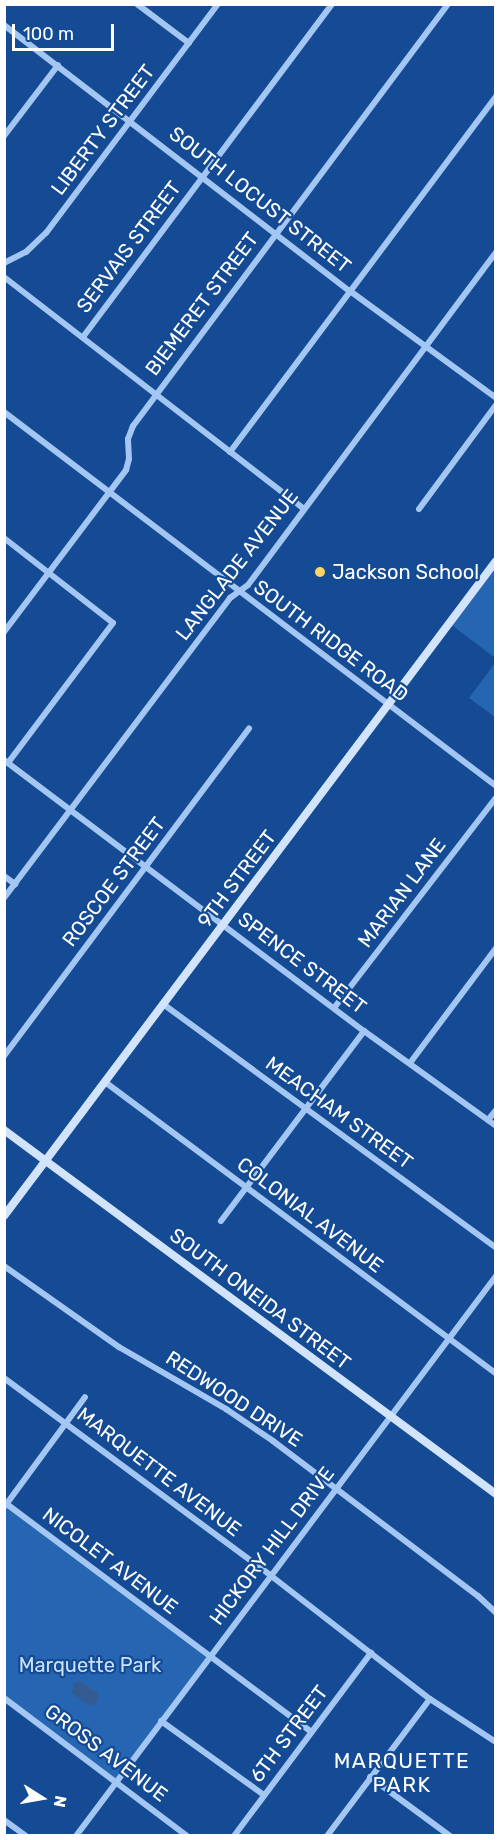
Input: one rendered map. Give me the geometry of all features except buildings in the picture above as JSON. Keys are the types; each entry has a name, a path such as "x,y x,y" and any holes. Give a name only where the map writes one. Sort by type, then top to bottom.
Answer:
{"street":[{"path":"137,4 189,43"},
{"name":"LIBERTY STREET","path":"4,263 26,252 46,233 218,4"},
{"name":"SERVAIS STREET","path":"83,337 332,4"},
{"name":"BIEMERET STREET","path":"4,633 126,470 129,459 128,439 133,426 448,4"},
{"name":"SOUTH LOCUST STREET","path":"4,25 350,291 495,398"},
{"path":"4,136 58,65"},
{"path":"230,452 495,97"},
{"name":"LANGLADE AVENUE","path":"4,898 230,598 248,585 495,252"},
{"path":"4,277 303,509"},
{"path":"419,509 495,405"},
{"name":"SOUTH RIDGE ROAD","path":"4,412 495,786"},
{"path":"4,538 113,623 6,761"},
{"name":"9TH STREET","path":"4,1216 495,561"},
{"name":"ROSCOE STREET","path":"4,1056 249,728"},
{"name":"SPENCE STREET","path":"6,761 364,1031 495,1126"},
{"name":"MARIAN LANE","path":"334,1008 495,798"},
{"path":"4,876 15,884"},
{"path":"410,1063 495,948"},
{"name":"MEACHAM STREET","path":"163,1004 495,1248"},
{"path":"221,1221 364,1031"},
{"name":"COLONIAL AVENUE","path":"105,1082 495,1373"},
{"path":"488,1120 495,1110"},
{"name":"SOUTH ONEIDA STREET","path":"4,1131 495,1494"},
{"name":"REDWOOD DRIVE","path":"4,1266 119,1347 226,1409 337,1489 478,1596 495,1613"},
{"name":"HICKORY HILL DRIVE","path":"76,1836 495,1276"},
{"name":"MARQUETTE AVENUE","path":"4,1378 270,1575 430,1699 495,1742"},
{"path":"5,1504 85,1397"},
{"name":"NICOLET AVENUE","path":"5,1504 311,1732"},
{"name":"6TH STREET","path":"234,1836 371,1653"},
{"name":"GROSS AVENUE","path":"4,1698 187,1836"},
{"path":"327,1836 430,1699"},
{"path":"161,1721 264,1795"},
{"path":"370,1777 450,1836"},
{"path":"4,1820 26,1836"}],"green space":[{"path":"495,561 495,658 449,623"},
{"path":"495,663 495,717 469,698"},
{"name":"Marquette Park","path":"7,1504 209,1657 116,1781 5,1698 4,1507"}],"shaded area":[{"path":"81,1681 99,1695 96,1704 87,1705 72,1693 74,1683"}],"place":[{"name":"Jackson School","path":"320,572"}],"district":[{"name":"MARQUETTE PARK","path":"402,1773"}]}
